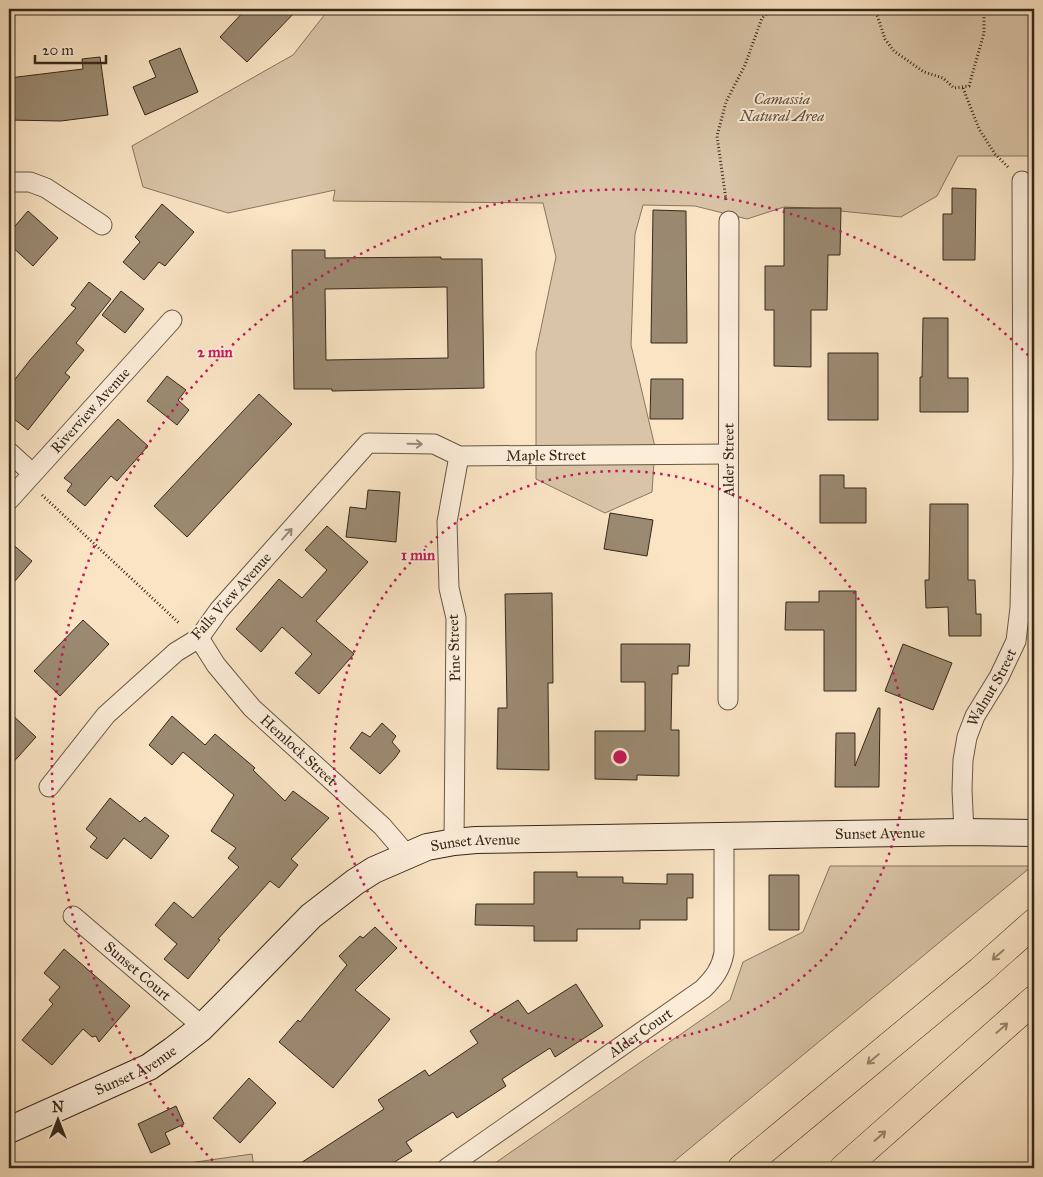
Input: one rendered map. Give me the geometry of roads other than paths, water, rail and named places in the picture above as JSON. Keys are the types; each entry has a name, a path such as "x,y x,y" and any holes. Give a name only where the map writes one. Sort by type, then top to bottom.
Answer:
{"highway":[{"path":"742,1168 980,971 1034,923"},
{"path":"844,1168 1034,1000"}],"main road":[{"name":"Sunset Avenue","path":"9,1130 149,1067 202,1026 311,916 355,882 374,870 427,847 454,842 964,832 1024,833"}],"street":[{"name":"Walnut Street","path":"964,832 962,790 963,760 967,737 975,716 999,677 1016,641 1020,608 1029,470 1022,181"},
{"path":"9,182 30,182 46,188 102,225"},
{"name":"Alder Street","path":"728,700 729,220"},
{"name":"Riverview Avenue","path":"9,500 34,481 172,320"},
{"name":"Maple Street","path":"368,443 434,444 460,456 728,454"},
{"name":"Falls View Avenue","path":"49,787 106,715 219,610 368,443"},
{"path":"9,452 34,481"},
{"name":"Pine Street","path":"454,842 456,618 448,588 447,522 460,456"},
{"name":"Hemlock Street","path":"192,634 252,708 382,826 407,855"},
{"name":"Alder Court","path":"448,1168 703,989 712,980 722,964 724,953 724,837"},
{"name":"Sunset Court","path":"73,916 202,1026"}],"park label":[{"name":"Camassia Natural Area","path":"782,108"}]}
